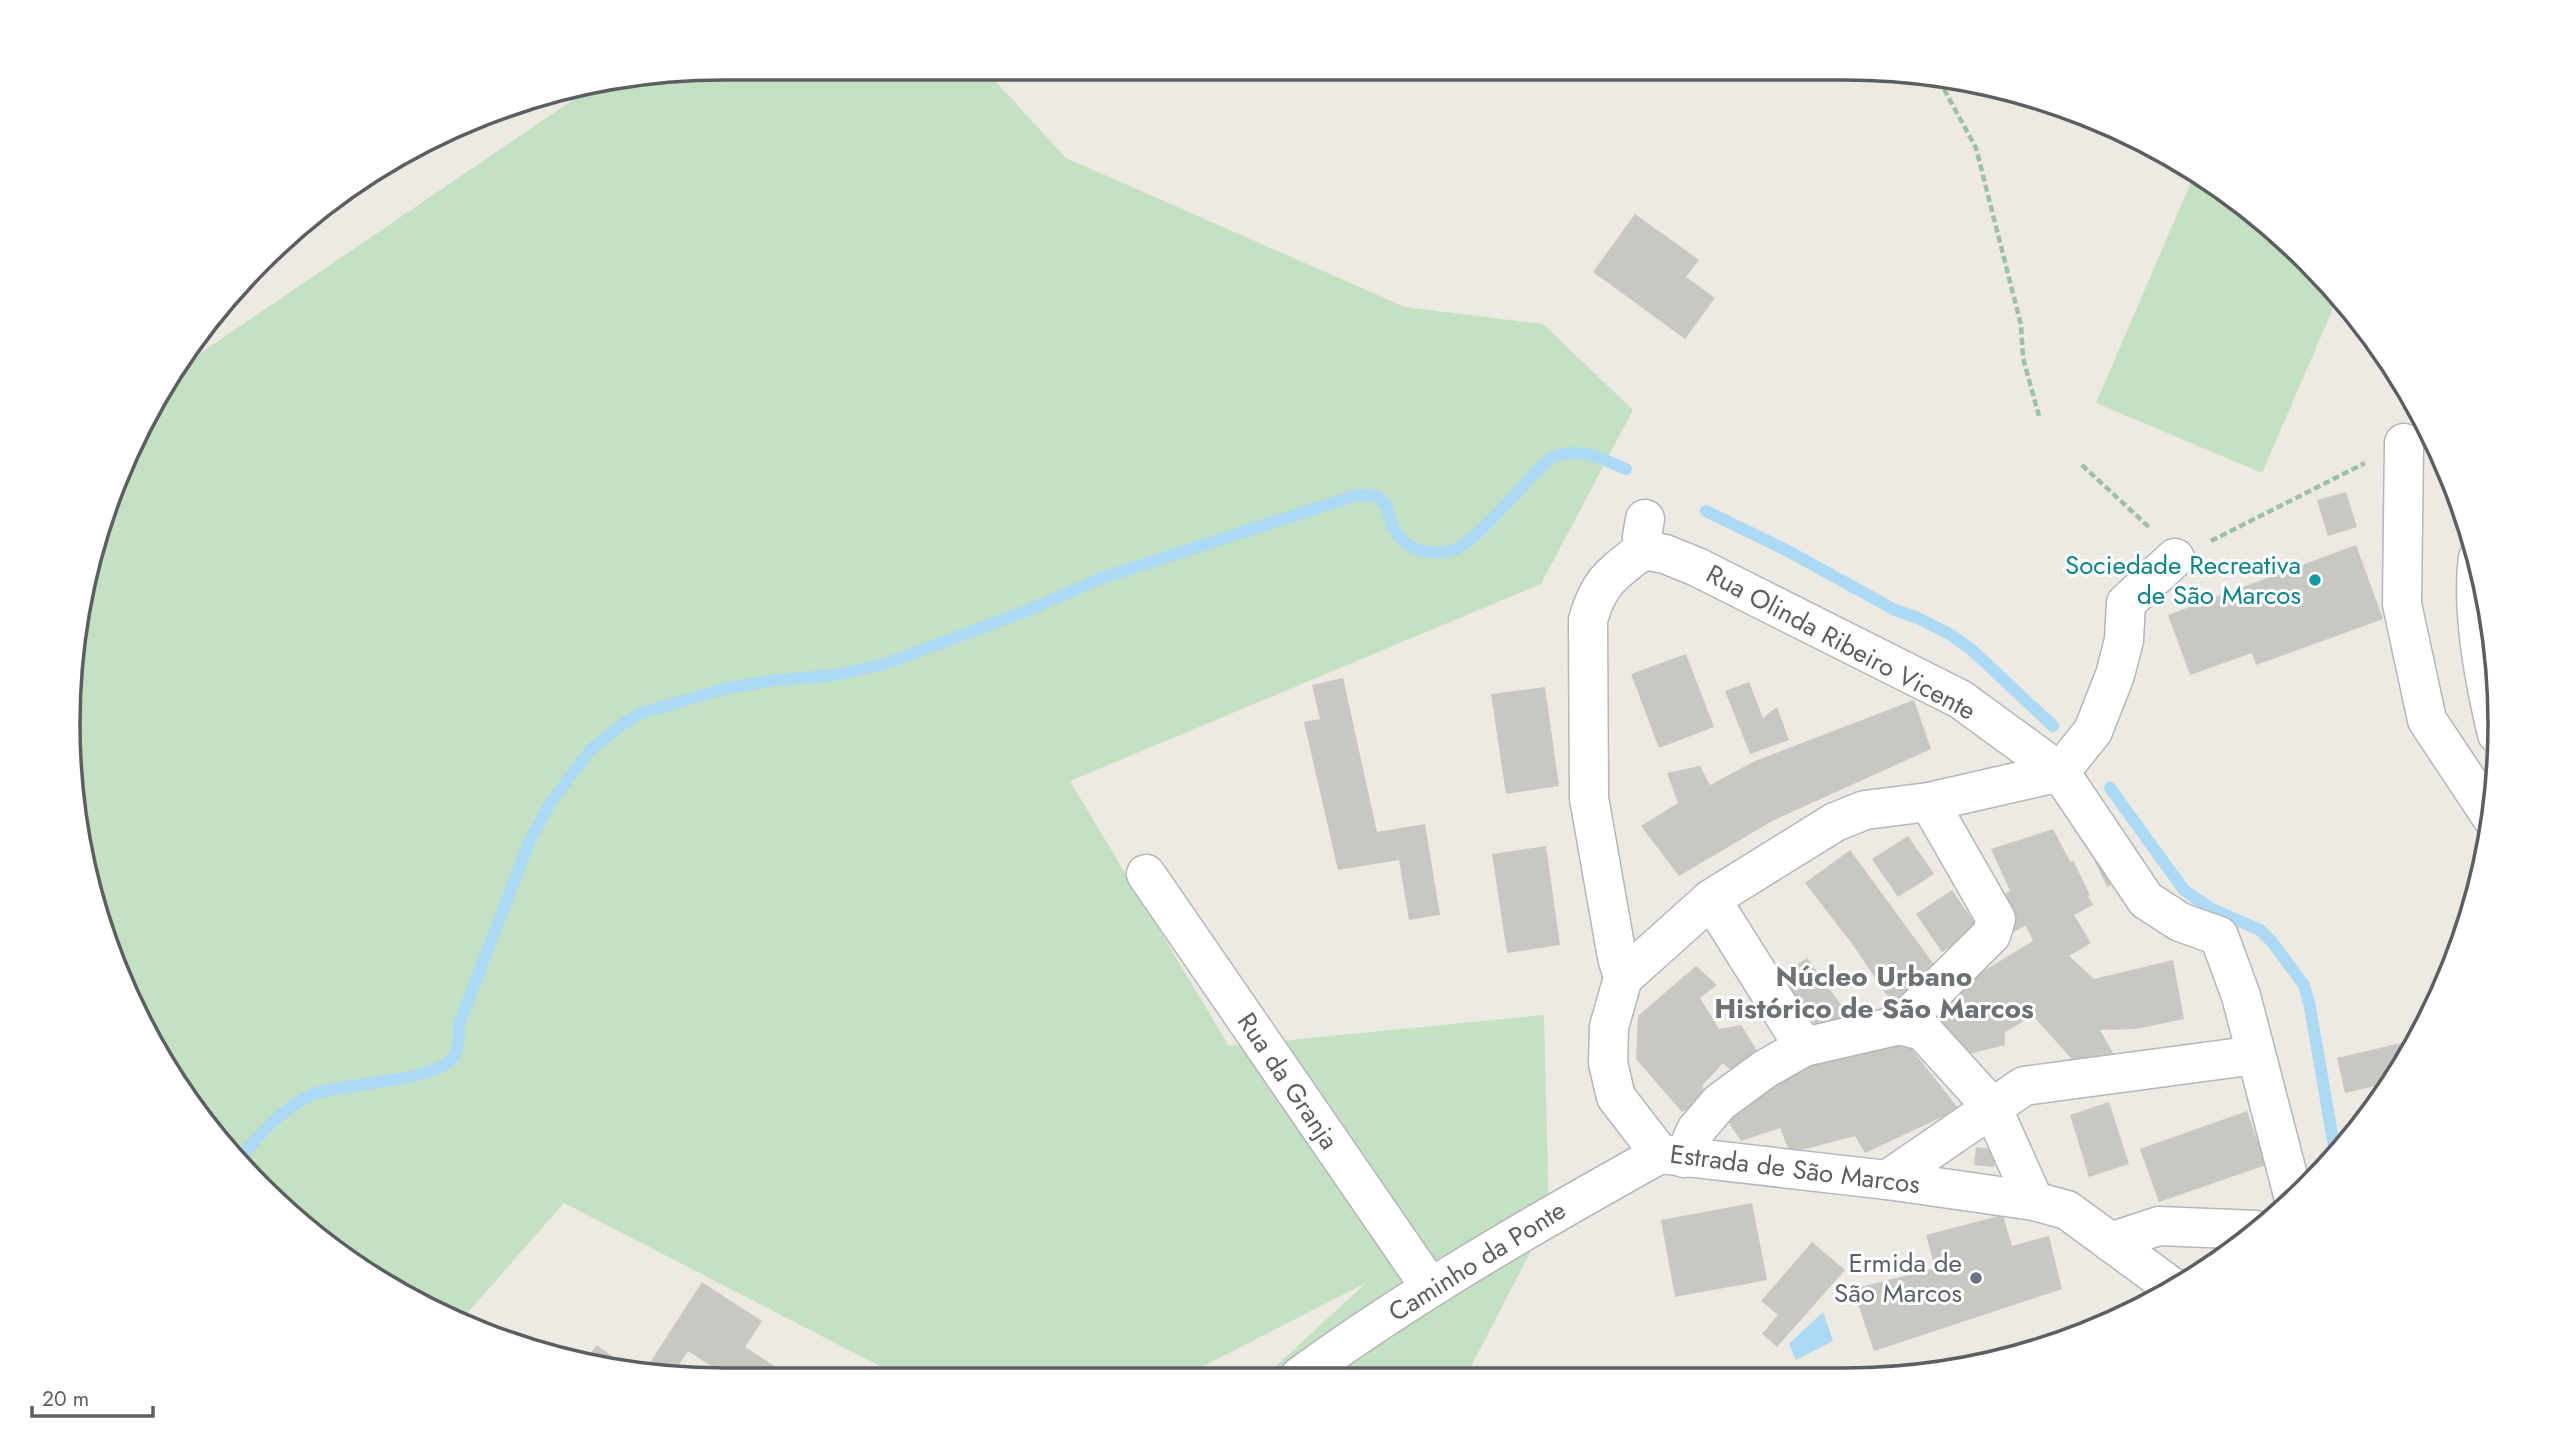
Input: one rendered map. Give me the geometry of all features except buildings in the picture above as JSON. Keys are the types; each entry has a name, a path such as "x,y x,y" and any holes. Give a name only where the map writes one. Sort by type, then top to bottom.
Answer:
{"street":[{"path":"2404,443 2402,604 2427,720 2482,804"},
{"name":"Rua Olinda Ribeiro Vicente","path":"1623,978 1589,798 1588,620 1595,596 1644,534 1665,554 1697,567 1960,699 2060,772 2146,900 2180,922 2219,936 2241,996 2291,1187"},
{"path":"1623,978 1711,899 1835,822 1865,810 1929,802 2060,772 2093,731 2115,675 2124,640 2126,603 2175,558"},
{"path":"2478,619 2486,692"},
{"path":"1899,1025 1991,935 1996,919 1929,802"},
{"name":"Rua da Granja","path":"1146,874 1430,1287"},
{"path":"1711,899 1804,1047"},
{"name":"Estrada de São Marcos","path":"1623,978 1609,1027 1608,1063 1616,1097 1672,1156 1887,1180 2034,1201 2067,1210 2165,1282"},
{"path":"1672,1156 1720,1102 1765,1069 1804,1047 1899,1025 1923,1031 1992,1107 2034,1201"},
{"path":"1887,1180 2024,1086 2256,1055"},
{"name":"Caminho da Ponte","path":"1312,1368 1430,1287 1549,1216 1672,1156"},
{"path":"2110,1242 2159,1226 2243,1229"}],"path":[{"path":"1944,89 1976,148 2021,325 2023,358 2039,416"},
{"path":"2082,465 2143,519 2175,558 2404,443"}],"green space":[{"path":"724,80 994,80 1066,158 1405,307 1543,324 1633,410 1541,584 1070,781 1229,1046 1544,1015 1549,1216 1470,1368 1274,1368 1366,1283 1200,1368 884,1368 564,1203 467,1314 402,1281 332,1235 269,1179 240,1148 213,1116 167,1046 129,970 115,931 102,891 86,808 80,724 82,682 86,640 102,557 129,478 147,439 196,356 576,98 640,86"},
{"path":"2191,182 2236,213 2268,240 2334,307 2262,473 2096,403"}],"water":[{"path":"1823,1312 1833,1341 1796,1360 1789,1344"}],"waterway":[{"path":"244,1153 281,1114 314,1094 429,1072 444,1065 454,1056 458,1045 459,1024 530,840 551,802 591,749 641,713 728,688 835,675 885,664 1029,610 1102,578 1357,495 1373,495 1382,500 1394,529 1404,542 1418,549 1442,552 1461,546 1473,537 1552,457 1581,453 1626,469"},
{"path":"1706,511 1786,550 1895,610 1951,635 1972,650 2053,726"},
{"path":"2110,788 2184,890 2210,908 2260,930 2304,985 2333,1142"}],"tunnel":[{"path":"1996,919 2119,860"}],"place":[{"name":"Sociedade Recreativa de São Marcos","path":"2315,580"},
{"name":"Ermida de São Marcos","path":"1976,1278"}],"district":[{"name":"Núcleo Urbano Histórico de São Marcos","path":"1874,992"}]}
